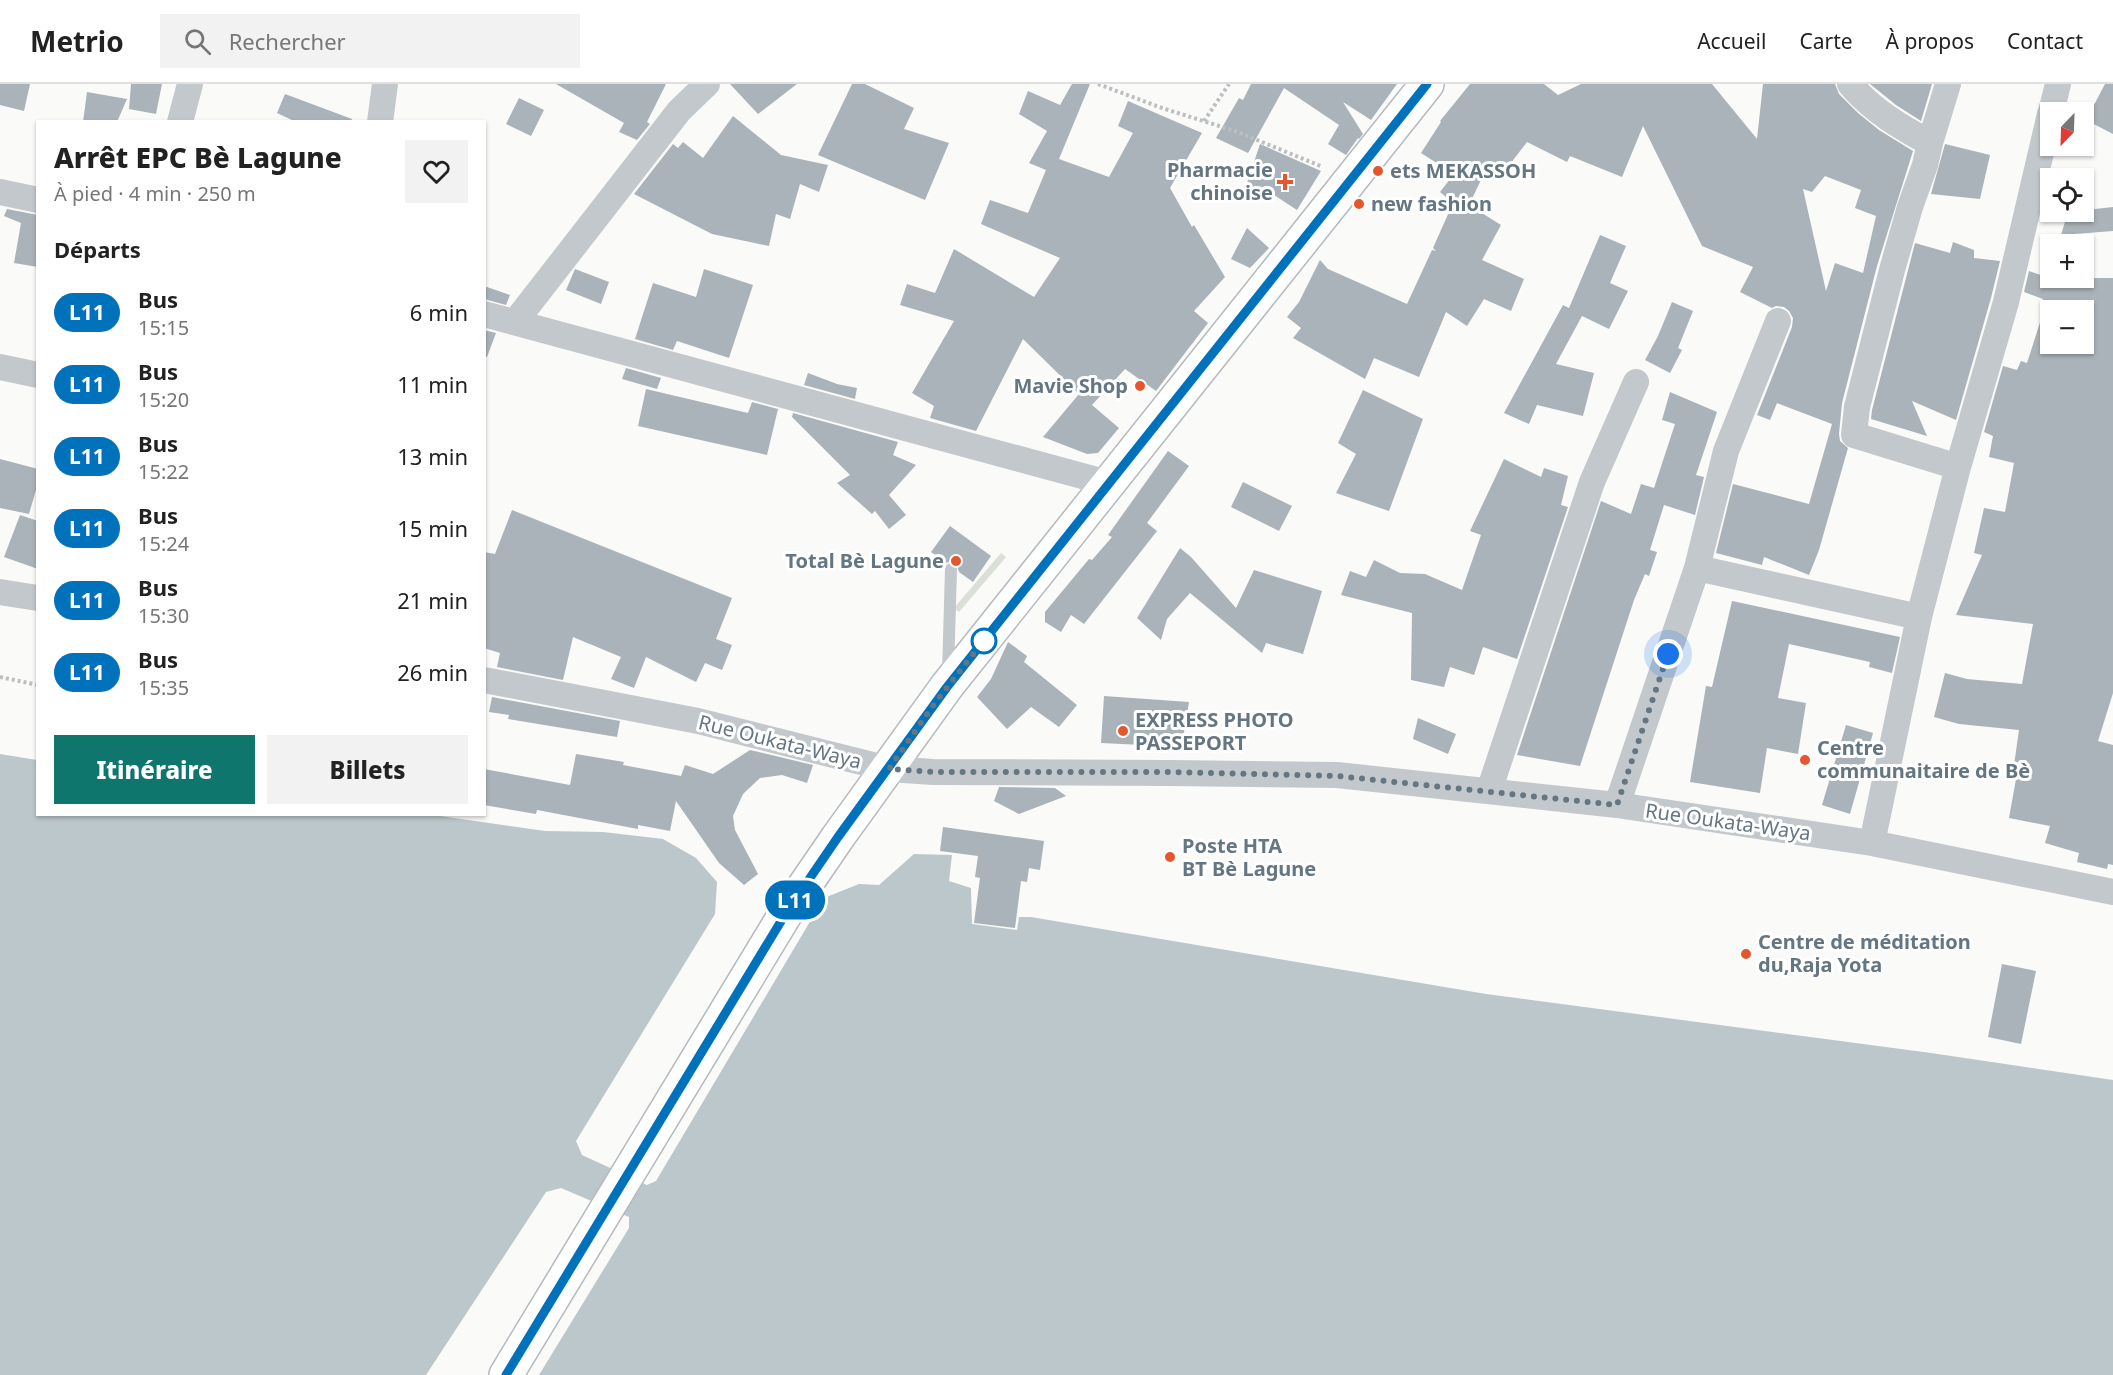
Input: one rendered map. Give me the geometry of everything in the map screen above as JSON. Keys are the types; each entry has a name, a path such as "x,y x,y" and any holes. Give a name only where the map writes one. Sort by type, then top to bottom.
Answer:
{"main road":[{"path":"506,1375 786,913 838,837 947,687 1427,84"}],"street":[{"path":"181,120 190,84"},
{"path":"380,120 385,84"},
{"path":"515,322 679,111 706,84"},
{"path":"1850,84 1863,99 1884,116 1930,143"},
{"path":"1948,84 1892,270 1857,407 1854,435 1958,467"},
{"path":"2054,102 2058,84"},
{"path":"1872,843 1919,617 1958,467 2006,302 2041,156"},
{"path":"0,192 36,200"},
{"path":"486,315 1108,483"},
{"path":"1617,805 1697,568 1726,451 1778,321"},
{"path":"0,367 36,375"},
{"path":"1489,791 1592,482 1636,382"},
{"path":"1697,568 1919,617"},
{"path":"0,591 36,598"},
{"name":"Rue Oukata-Waya","path":"486,680 698,721 889,769 933,772 1169,772 1337,776 1489,791 1617,805 1872,843 2113,892"}],"lane":[{"path":"947,687 951,569"}],"path":[{"path":"1098,84 1235,131 1351,179"},
{"path":"1204,121 1229,84"},
{"path":"0,677 36,685"}],"shaded area":[{"path":"1001,553 1006,557 959,612 954,608"},
{"path":"0,754 36,760 36,816 440,816 545,831 603,832 663,839 696,858 717,882 715,914 576,1141 582,1155 647,1185 656,1181 824,898 859,884 879,885 914,854 952,855 949,881 971,888 972,924 1017,930 1019,917 1031,917 1486,994 1931,1053 2113,1080 2113,1375 539,1375 629,1228 629,1217 561,1188 546,1192 426,1375 0,1375"}],"building":[{"path":"0,84 30,84 24,111 0,105"},
{"path":"131,84 162,84 156,114 129,109"},
{"path":"556,84 666,84 647,122 650,124 637,140 619,132 624,123"},
{"path":"730,84 797,84 758,114"},
{"path":"852,84 865,84 914,108 904,129 949,143 925,200 818,155"},
{"path":"1072,84 1090,84 1059,159 1109,177 1133,133 1118,126 1128,101 1202,133 1170,188 1225,277 1194,311 1208,323 1156,391 1125,369 1092,405 1119,428 1098,453 1087,454 1043,437 1079,394 1023,339 976,431 930,418 934,406 912,393 954,321 900,305 907,284 935,293 954,249 1034,297 1060,258 981,224 990,200 1028,213 1046,170 1029,163 1047,131 1019,114 1028,91 1060,105"},
{"path":"1251,84 1397,84 1371,120 1343,102 1363,134 1346,155 1328,144 1339,125 1284,88 1248,153 1216,138 1239,98 1243,100"},
{"path":"1470,84 1544,84 1558,95 1581,84 1712,84 1757,139 1763,84 1835,84 1839,94 1858,113 1879,130 1913,151 1877,266 1842,403 1839,434 1840,441 1848,448 1819,550 1809,575 1764,557 1762,565 1716,553 1733,484 1809,504 1832,424 1777,403 1770,420 1757,415 1792,327 1793,318 1784,307 1772,308 1740,292 1753,267 1702,246 1643,126 1622,177 1570,156 1567,162 1527,142 1504,172 1490,161 1469,205 1501,225 1482,260 1524,279 1511,311 1484,299 1467,326 1446,312 1419,377 1374,358 1365,379 1293,338 1301,328 1287,317 1299,302 1320,260 1328,269 1407,304 1432,250 1436,251 1433,248 1453,203 1440,192 1454,174 1421,153 1440,121","holes":["1825,176 1861,190 1855,208 1876,216 1863,273 1835,263 1826,291 1803,189 1812,192"]},
{"path":"1870,84 1932,84 1921,121 1896,105"},
{"path":"2105,84 2113,84 2113,134 2094,124 2094,105"},
{"path":"87,92 127,99 118,120 83,120"},
{"path":"285,94 352,119 292,120 277,113"},
{"path":"519,98 544,110 531,136 506,124"},
{"path":"733,116 781,155 828,165 819,192 800,184 790,219 776,214 769,246 712,234 634,194 673,144 678,148 683,142 703,158"},
{"path":"1260,144 1321,171 1297,210 1274,195 1271,201 1245,189"},
{"path":"1945,144 1990,155 1980,199 1931,194"},
{"path":"2113,207 2113,231 2061,234 2065,222 2094,222 2094,209"},
{"path":"7,209 36,215 36,267 14,263 21,223 4,216"},
{"path":"1247,228 1269,248 1250,268 1231,259"},
{"path":"1600,235 1626,246 1610,283 1628,291 1609,329 1582,316 1556,364 1594,373 1583,416 1537,405 1529,424 1504,413 1563,305 1569,308"},
{"path":"1953,242 1974,250 1974,258 2000,261 1956,420 1912,401 1927,436 1871,419 1872,410 1915,243 1950,253"},
{"path":"575,269 609,282 601,304 566,290"},
{"path":"704,269 753,285 729,358 677,341 673,350 635,339 653,283 696,297"},
{"path":"2029,271 2040,275 2040,288 2094,288 2094,278 2113,278 2113,693 2098,741 2113,745 2113,865 2108,864 2107,869 2077,862 2079,853 2045,843 2050,826 2009,818 2016,779 2012,779 2019,730 1959,724 1934,717 1945,673 1967,679 2022,684 2033,624 1956,615 1982,555 1974,553 1984,508 2005,512 2014,463 1989,457 1993,436 1984,432 2003,366 2017,370 2021,361 2027,363 2040,322 2040,354 2094,354 2094,300 2043,299 2024,292"},
{"path":"486,287 510,295 506,305 486,300"},
{"path":"1672,302 1693,311 1678,348 1682,350 1670,373 1645,360"},
{"path":"486,330 496,333 486,357"},
{"path":"626,368 661,378 657,389 622,379"},
{"path":"808,373 837,384 857,388 855,399 804,385"},
{"path":"646,389 748,413 752,402 778,409 767,455 638,426"},
{"path":"1363,390 1423,419 1389,511 1336,493 1356,454 1338,443"},
{"path":"1670,392 1717,412 1696,475 1704,477 1695,515 1664,505 1650,550 1657,552 1649,576 1645,574 1634,600 1580,766 1517,755 1601,501 1631,514 1641,484 1654,488 1675,424 1662,420"},
{"path":"793,413 898,442 893,455 916,465 889,495 906,515 889,529 875,511 872,514 837,483 850,475 792,417"},
{"path":"1168,451 1189,466 1147,523 1157,531 1084,624 1071,615 1061,632 1045,622 1045,612 1089,559 1092,560 1112,537 1108,535"},
{"path":"0,459 36,468 36,490 29,514 0,508"},
{"path":"1504,459 1541,477 1544,468 1568,476 1561,505 1568,507 1517,659 1483,647 1474,675 1450,667 1444,687 1411,680 1412,613 1341,595 1350,571 1366,577 1374,560 1400,573 1425,574 1462,590 1481,535 1470,531"},
{"path":"1243,482 1292,506 1279,531 1231,507"},
{"path":"512,510 732,598 716,639 732,645 722,670 705,663 696,682 646,657 634,688 611,679 621,657 573,637 563,680 497,667 500,653 486,649 486,552 495,554"},
{"path":"20,515 36,520 36,568 4,557"},
{"path":"950,526 991,556 973,582 959,572 956,562 946,563 931,552"},
{"path":"1180,548 1191,557 1236,608 1254,570 1322,591 1303,654 1266,643 1262,653 1190,593 1167,619 1161,640 1137,618"},
{"path":"1732,601 1900,637 1892,673 1869,667 1870,662 1789,644 1778,698 1806,703 1798,754 1767,748 1760,793 1690,782 1706,686 1712,687"},
{"path":"1008,642 1027,656 1024,662 1077,705 1059,727 1031,707 1007,729 977,697 991,679"},
{"path":"1104,696 1189,702 1182,744 1144,737 1143,745 1101,743"},
{"path":"492,697 620,721 617,737 508,719 509,715 489,712"},
{"path":"1418,718 1456,734 1448,754 1413,739"},
{"path":"1846,725 1873,733 1850,814 1822,805"},
{"path":"750,750 813,765 807,783 782,775 760,778 743,794 733,816 735,830 758,874 744,885 719,863 676,801 670,831 638,825 638,829 537,810 536,814 486,805 486,769 570,785 576,754 624,762 623,765 681,776 685,765 713,774"},
{"path":"999,787 1055,788 1066,796 1019,814 994,801"},
{"path":"943,827 1044,841 1040,870 1029,868 1027,882 1021,881 1015,928 974,923 980,878 975,877 978,856 940,851"},
{"path":"2002,964 2036,971 2021,1044 1988,1037"}],"bus line":[{"name":"L11","path":"506,1375 786,913 838,837 947,687 1427,84"}],"place":[{"name":"ets MEKASSOH","path":"1378,171"},
{"name":"Pharmacie chinoise","path":"1285,182"},
{"name":"new fashion","path":"1359,204"},
{"name":"Mavie Shop","path":"1140,386"},
{"name":"Total Bè Lagune","path":"956,561"},
{"name":"EXPRESS PHOTO PASSEPORT","path":"1123,731"},
{"name":"Centre communaitaire de Bè","path":"1805,760"},
{"name":"Poste HTA BT Bè Lagune","path":"1170,857"},
{"name":"Centre de méditation du,Raja Yota","path":"1746,954"}],"route":[{"path":"984,641 985,639 932,707 889,769 933,772 1169,772 1337,776 1617,805 1668,654"}]}
